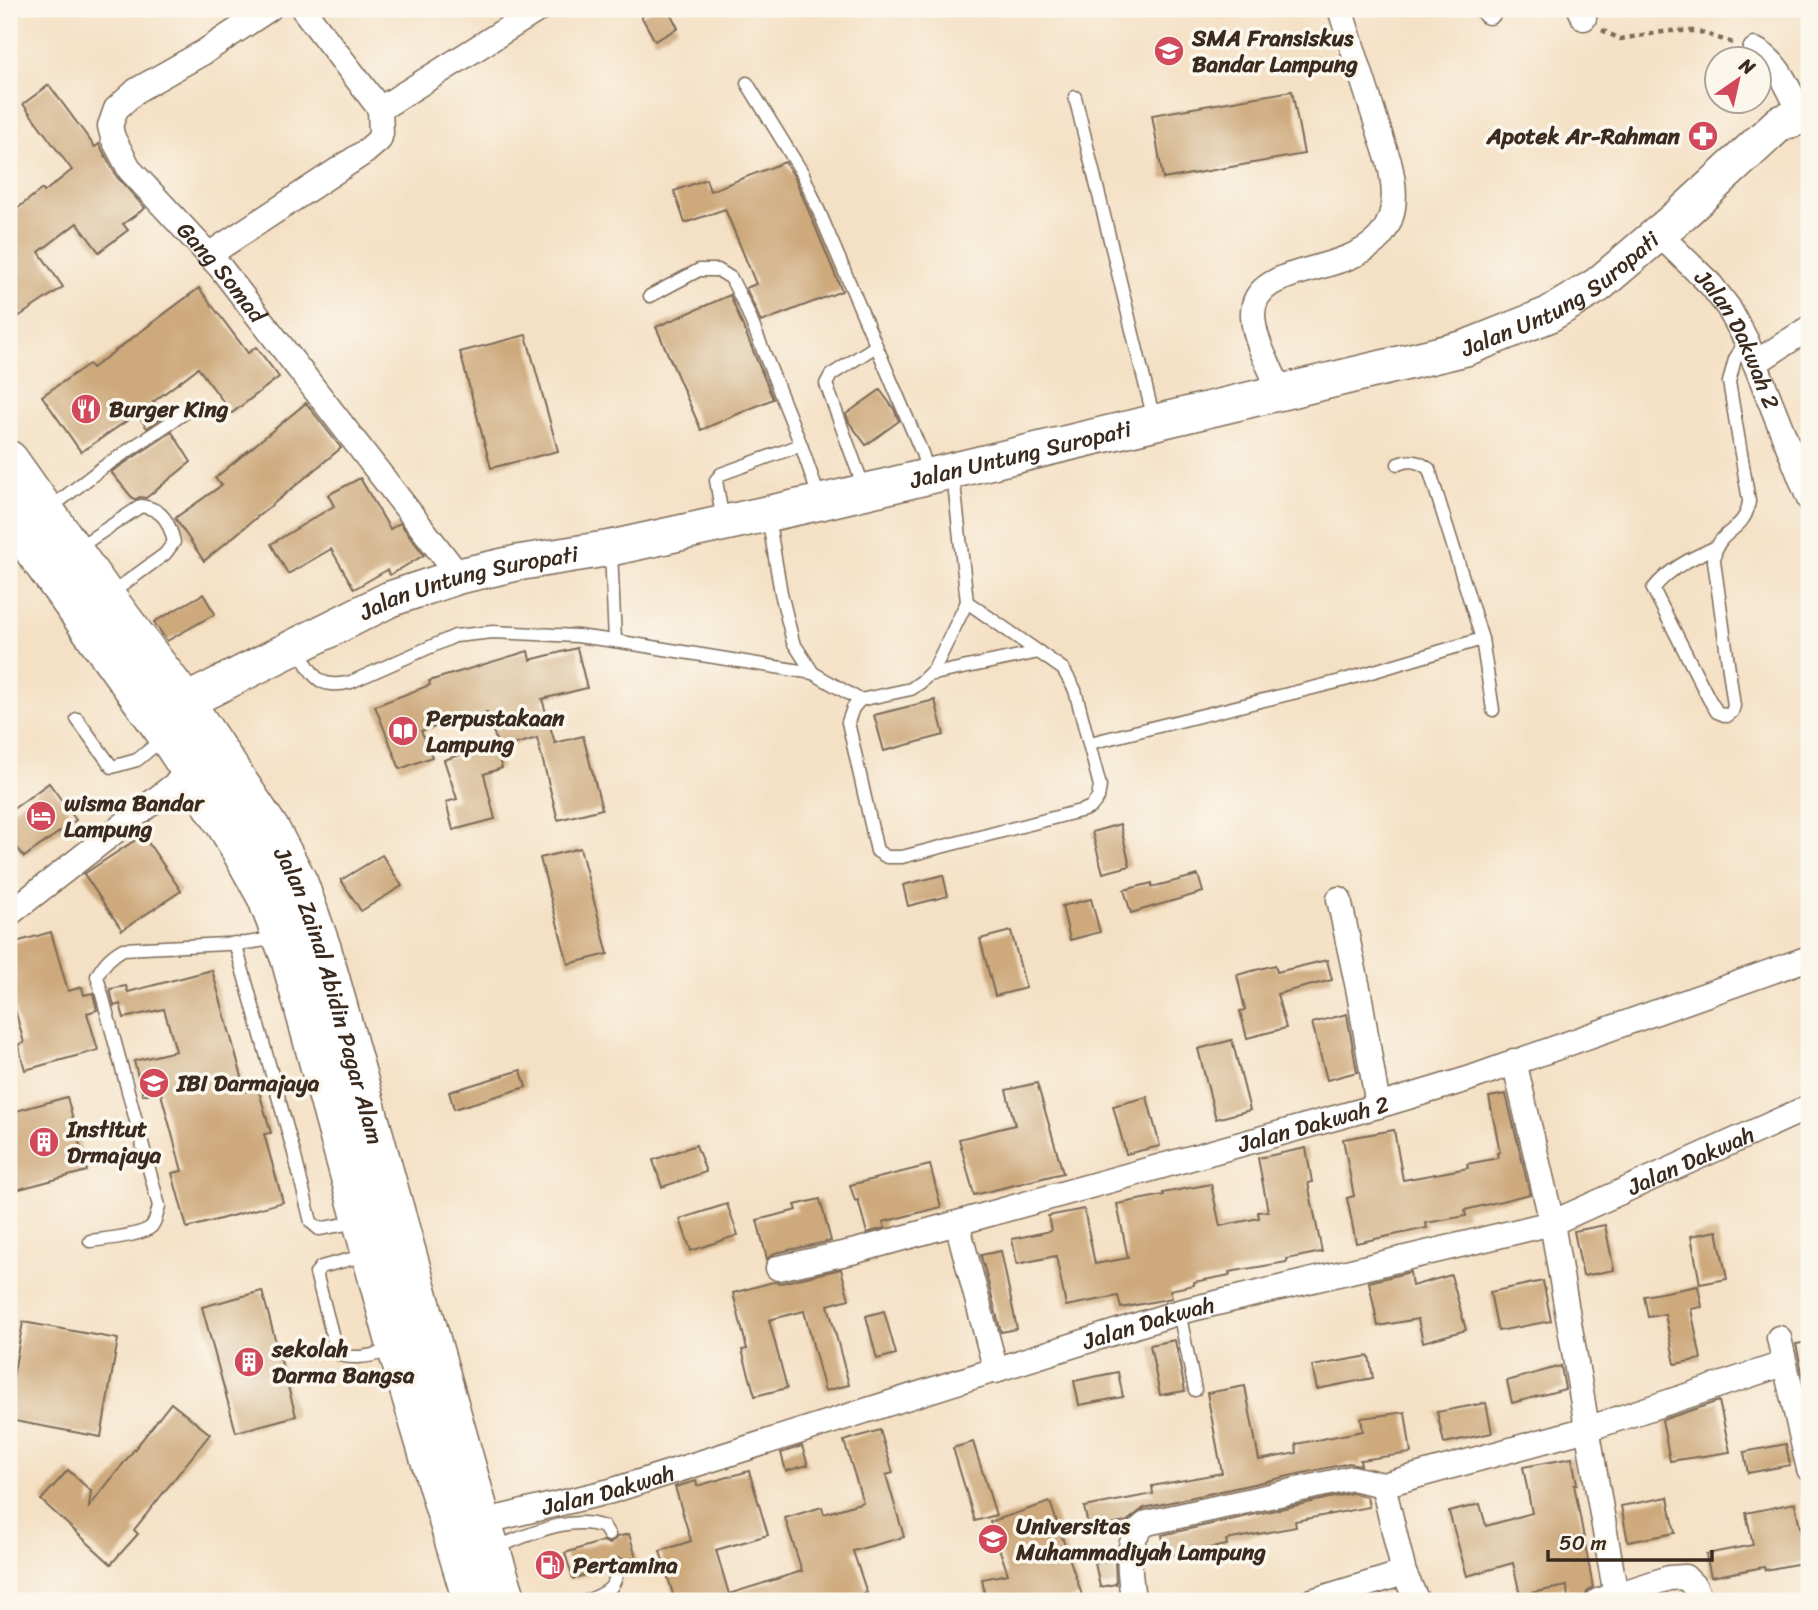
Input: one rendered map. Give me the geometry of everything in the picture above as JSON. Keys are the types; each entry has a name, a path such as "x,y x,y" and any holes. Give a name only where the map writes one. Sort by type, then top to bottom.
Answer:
{"highway":[{"name":"Jalan Zainal Abidin Pagar Alam","path":"9,460 60,553 167,735 243,854 266,896 282,937 375,1235 486,1536 507,1601"},
{"name":"Jalan Zainal Abidin Pagar Alam","path":"60,553 185,702 271,831 299,884 322,949 397,1349 472,1601"}],"main road":[{"name":"Jalan Untung Suropati","path":"185,702 390,599 459,576 517,563 611,548 821,502 1466,348 1548,315 1598,285 1780,123 1806,116"}],"street":[{"name":"Gang Somad","path":"269,9 204,52 137,90 116,109 110,126 113,138 131,170 210,254 459,576"},
{"path":"210,254 374,145 381,132 380,109 303,9"},
{"path":"380,109 539,9"},
{"path":"1282,392 1259,341 1253,314 1264,287 1276,279 1354,257 1370,246 1384,231 1394,204 1395,186 1389,162 1340,9"},
{"path":"1772,63 1806,116"},
{"name":"Jalan Dakwah 2","path":"1658,233 1711,285 1728,307 1746,340 1809,499"},
{"path":"1755,363 1809,328"},
{"path":"9,914 191,772"},
{"path":"1339,899 1359,993 1378,1106"},
{"name":"Jalan Dakwah 2","path":"778,1268 856,1251 1468,1079 1809,958"},
{"path":"1514,1062 1552,1223 1587,1429 1607,1599 1669,1578 1685,1577 1695,1587 1701,1601"},
{"name":"Jalan Dakwah","path":"486,1536 611,1491 1179,1312 1552,1223 1809,1107"},
{"path":"957,1223 996,1371"},
{"path":"1779,1338 1809,1469"},
{"path":"1133,1601 1129,1548 1132,1536 1147,1524 1352,1478 1382,1485 1587,1429 1783,1364"},
{"path":"1382,1485 1404,1573 1417,1601"},
{"path":"1312,1601 1404,1573"}],"lane":[{"path":"747,83 803,174 922,453 941,474 968,602 929,675 911,689 860,700 853,708 848,722 877,851 887,857 902,857 936,850 1091,807 1098,798 1100,786 1090,743 1075,690 1063,669 968,602"},
{"path":"1075,97 1155,423"},
{"path":"650,296 699,270 718,270 731,278 802,445 810,476 821,502"},
{"path":"1714,548 1734,706 1727,716 1717,712 1709,699 1653,589 1665,574 1677,565 1714,548 1748,513 1749,501 1729,382 1735,359 1746,340"},
{"path":"865,492 826,384 831,375 876,346"},
{"path":"60,553 102,468 189,410"},
{"path":"723,522 716,480 721,474 802,445"},
{"path":"1398,464 1406,460 1416,461 1429,469 1482,639 1493,710"},
{"path":"141,506 154,508 170,524 174,542 165,554 60,553 141,506"},
{"path":"768,513 781,593 793,642 813,673"},
{"path":"611,548 615,641"},
{"path":"295,645 318,680 335,686 455,636 493,632 577,636 813,673 860,700"},
{"path":"1090,743 1341,681 1482,639"},
{"path":"929,675 1039,652"},
{"path":"77,719 112,767 137,760 167,735"},
{"path":"90,1241 142,1232 155,1221 159,1206 97,976 110,956 123,949 247,943 282,937"},
{"path":"235,943 311,1222 319,1229 375,1235"},
{"path":"375,1235 321,1266 316,1273 337,1353 343,1356 370,1356 397,1349"},
{"path":"1179,1312 1195,1390"},
{"path":"486,1536 564,1524 594,1524 604,1527 609,1535"},
{"path":"586,1601 603,1595 612,1587 617,1580 618,1566"}],"path":[{"path":"1582,13 1620,39 1669,31 1697,31 1743,46"}],"building":[{"path":"654,9 668,9 678,28 655,41 641,16"},
{"path":"49,85 95,147 99,144 117,177 145,208 123,224 128,230 99,252 77,223 39,252 63,287 9,323 9,215 72,170 23,104"},
{"path":"1292,91 1304,154 1163,179 1152,115"},
{"path":"785,162 795,178 842,291 761,322 746,288 756,284 725,209 685,223 674,191 706,179 710,191"},
{"path":"199,288 248,353 256,347 279,377 232,413 198,368 153,402 163,417 147,428 137,414 81,452 42,396 89,364 92,368"},
{"path":"730,295 773,399 701,430 656,327"},
{"path":"526,335 558,451 491,468 460,352"},
{"path":"880,390 899,421 866,445 846,414"},
{"path":"306,403 341,448 204,561 175,518 222,485 215,478"},
{"path":"172,432 191,462 146,498 134,500 111,472"},
{"path":"360,478 390,529 400,523 424,555 390,575 387,570 354,589 331,549 288,574 271,544 334,506 328,495"},
{"path":"203,594 215,614 167,641 154,622"},
{"path":"577,648 587,688 542,699 555,743 583,736 602,809 558,820 537,738 499,749 487,712 421,731 432,757 400,769 375,706 430,685 429,681 528,651 530,660"},
{"path":"935,700 944,735 884,751 874,715"},
{"path":"494,744 502,768 484,774 495,819 453,830 446,802 457,799 444,760"},
{"name":"wisma Bandar Lampung","path":"49,783 76,820 24,857 9,836 9,812"},
{"path":"1120,824 1130,866 1103,873 1092,832"},
{"path":"143,835 181,891 122,930 84,874"},
{"path":"580,848 608,954 568,964 540,858"},
{"path":"382,855 402,886 361,911 341,880"},
{"path":"943,875 948,896 908,906 903,885"},
{"path":"1198,875 1203,892 1131,913 1124,890 1152,883 1152,887"},
{"path":"1091,899 1100,932 1070,940 1062,906"},
{"path":"1011,931 1026,988 995,996 980,939"},
{"path":"51,932 68,991 82,987 84,995 93,993 97,1010 87,1013 98,1050 25,1070 18,1044 24,1043 9,987 9,944"},
{"path":"1327,960 1332,980 1277,994 1286,1028 1247,1038 1240,1011 1245,1010 1237,975 1275,965 1277,972"},
{"path":"212,970 246,1091 258,1088 271,1133 264,1134 283,1202 187,1228 172,1173 182,1171 160,1090 143,1095 134,1061 176,1051 164,1009 124,1018 120,1004 114,1006 110,989 126,986 128,992"},
{"path":"1347,1014 1357,1072 1327,1080 1312,1023"},
{"path":"1232,1040 1250,1110 1216,1119 1198,1049"},
{"path":"521,1070 526,1087 454,1109 449,1092"},
{"path":"1037,1083 1063,1173 974,1195 959,1139 1015,1125 1006,1090"},
{"path":"1506,1094 1530,1194 1465,1210 1466,1216 1426,1223 1427,1228 1356,1243 1347,1198 1354,1196 1343,1139 1394,1130 1403,1180 1468,1168 1467,1164 1498,1158 1497,1153 1500,1152 1489,1097"},
{"name":"Institut Drmajaya","path":"67,1097 87,1171 12,1191 9,1178 9,1113"},
{"path":"1147,1097 1160,1146 1126,1154 1113,1106"},
{"path":"696,1145 706,1172 662,1187 653,1160"},
{"path":"1306,1148 1312,1182 1308,1183 1322,1252 1287,1259 1287,1262 1229,1272 1230,1275 1170,1290 1172,1298 1121,1308 1118,1296 1066,1306 1056,1256 1017,1264 1012,1239 1051,1231 1048,1216 1084,1209 1095,1264 1128,1258 1117,1204 1164,1195 1163,1193 1211,1184 1220,1226 1259,1218 1258,1212 1268,1211 1258,1158"},
{"path":"930,1165 941,1207 883,1222 885,1228 867,1233 858,1200 855,1201 850,1185"},
{"path":"820,1199 831,1241 775,1253 767,1259 757,1220 797,1210 795,1205"},
{"path":"727,1204 738,1235 691,1251 680,1219"},
{"path":"1605,1225 1614,1270 1583,1276 1574,1231"},
{"path":"1717,1231 1727,1279 1700,1284 1691,1236"},
{"path":"1001,1251 1017,1329 1001,1332 981,1255"},
{"path":"841,1269 849,1299 828,1305 849,1385 825,1391 804,1311 769,1320 787,1388 755,1396 742,1350 747,1349 733,1293"},
{"path":"1410,1272 1412,1286 1451,1275 1466,1330 1423,1342 1418,1319 1378,1326 1369,1282"},
{"path":"1543,1281 1551,1321 1498,1331 1490,1292"},
{"path":"1698,1286 1702,1307 1691,1309 1701,1359 1675,1364 1665,1314 1648,1317 1644,1296"},
{"name":"sekolah Darma Bangsa","path":"262,1291 296,1416 236,1432 202,1307"},
{"path":"884,1311 896,1354 877,1359 866,1316"},
{"path":"23,1322 118,1339 101,1437 9,1420 9,1399"},
{"path":"1175,1340 1185,1391 1160,1395 1150,1345"},
{"path":"1809,1342 1809,1395 1807,1395 1796,1344"},
{"path":"1369,1356 1373,1378 1317,1389 1312,1366"},
{"path":"1561,1366 1565,1389 1512,1403 1507,1381"},
{"path":"1118,1372 1123,1397 1079,1405 1074,1381"},
{"path":"1245,1386 1259,1460 1297,1453 1296,1444 1363,1431 1361,1418 1405,1412 1411,1453 1360,1460 1361,1465 1349,1463 1144,1508 1126,1522 1089,1529 1084,1507 1153,1494 1152,1486 1222,1473 1207,1393"},
{"path":"1719,1401 1730,1452 1670,1461 1662,1420"},
{"path":"171,1403 210,1434 134,1530 138,1534 111,1564 41,1500 68,1470 91,1491 89,1507"},
{"path":"1486,1403 1492,1433 1444,1443 1437,1412"},
{"path":"880,1430 893,1473 886,1475 904,1537 853,1551 867,1593 840,1601 675,1601 660,1551 691,1541 675,1487 696,1481 697,1486 749,1471 768,1535 716,1550 729,1594 802,1571 785,1518 822,1507 824,1514 863,1502 844,1441"},
{"path":"973,1442 996,1515 975,1521 953,1448"},
{"path":"1786,1444 1790,1465 1748,1473 1744,1452"},
{"path":"802,1446 808,1465 786,1471 781,1453"},
{"path":"1572,1458 1577,1484 1574,1484 1593,1587 1587,1592 1584,1601 1568,1601 1567,1586 1520,1595 1513,1563 1467,1576 1449,1512 1480,1504 1486,1526 1532,1513 1523,1467"},
{"path":"1352,1493 1367,1497 1369,1507 1295,1521 1296,1527 1226,1540 1227,1545 1166,1556 1162,1535"},
{"path":"1668,1497 1675,1533 1628,1542 1621,1506"},
{"path":"1050,1502 1082,1595 1064,1601 986,1601 982,1579 1008,1574 990,1522"},
{"path":"1795,1503 1807,1562 1711,1577 1706,1554 1753,1545 1746,1513"},
{"path":"629,1534 637,1560 626,1563 623,1559 615,1558 609,1568 573,1579 565,1553 603,1541 610,1544 617,1537"},
{"path":"1115,1560 1116,1584 1100,1587 1095,1563"}],"place":[{"name":"SMA Fransiskus Bandar Lampung","path":"1169,51"},
{"name":"Apotek Ar-Rahman","path":"1703,136"},
{"name":"Burger King","path":"86,409"},
{"name":"Perpustakaan Lampung","path":"403,731"},
{"name":"wisma Bandar Lampung","path":"41,816"},
{"name":"IBI Darmajaya","path":"154,1083"},
{"name":"Institut Drmajaya","path":"44,1142"},
{"name":"sekolah Darma Bangsa","path":"249,1362"},
{"name":"Universitas Muhammadiyah Lampung","path":"993,1539"},
{"name":"Pertamina","path":"550,1565"}]}
